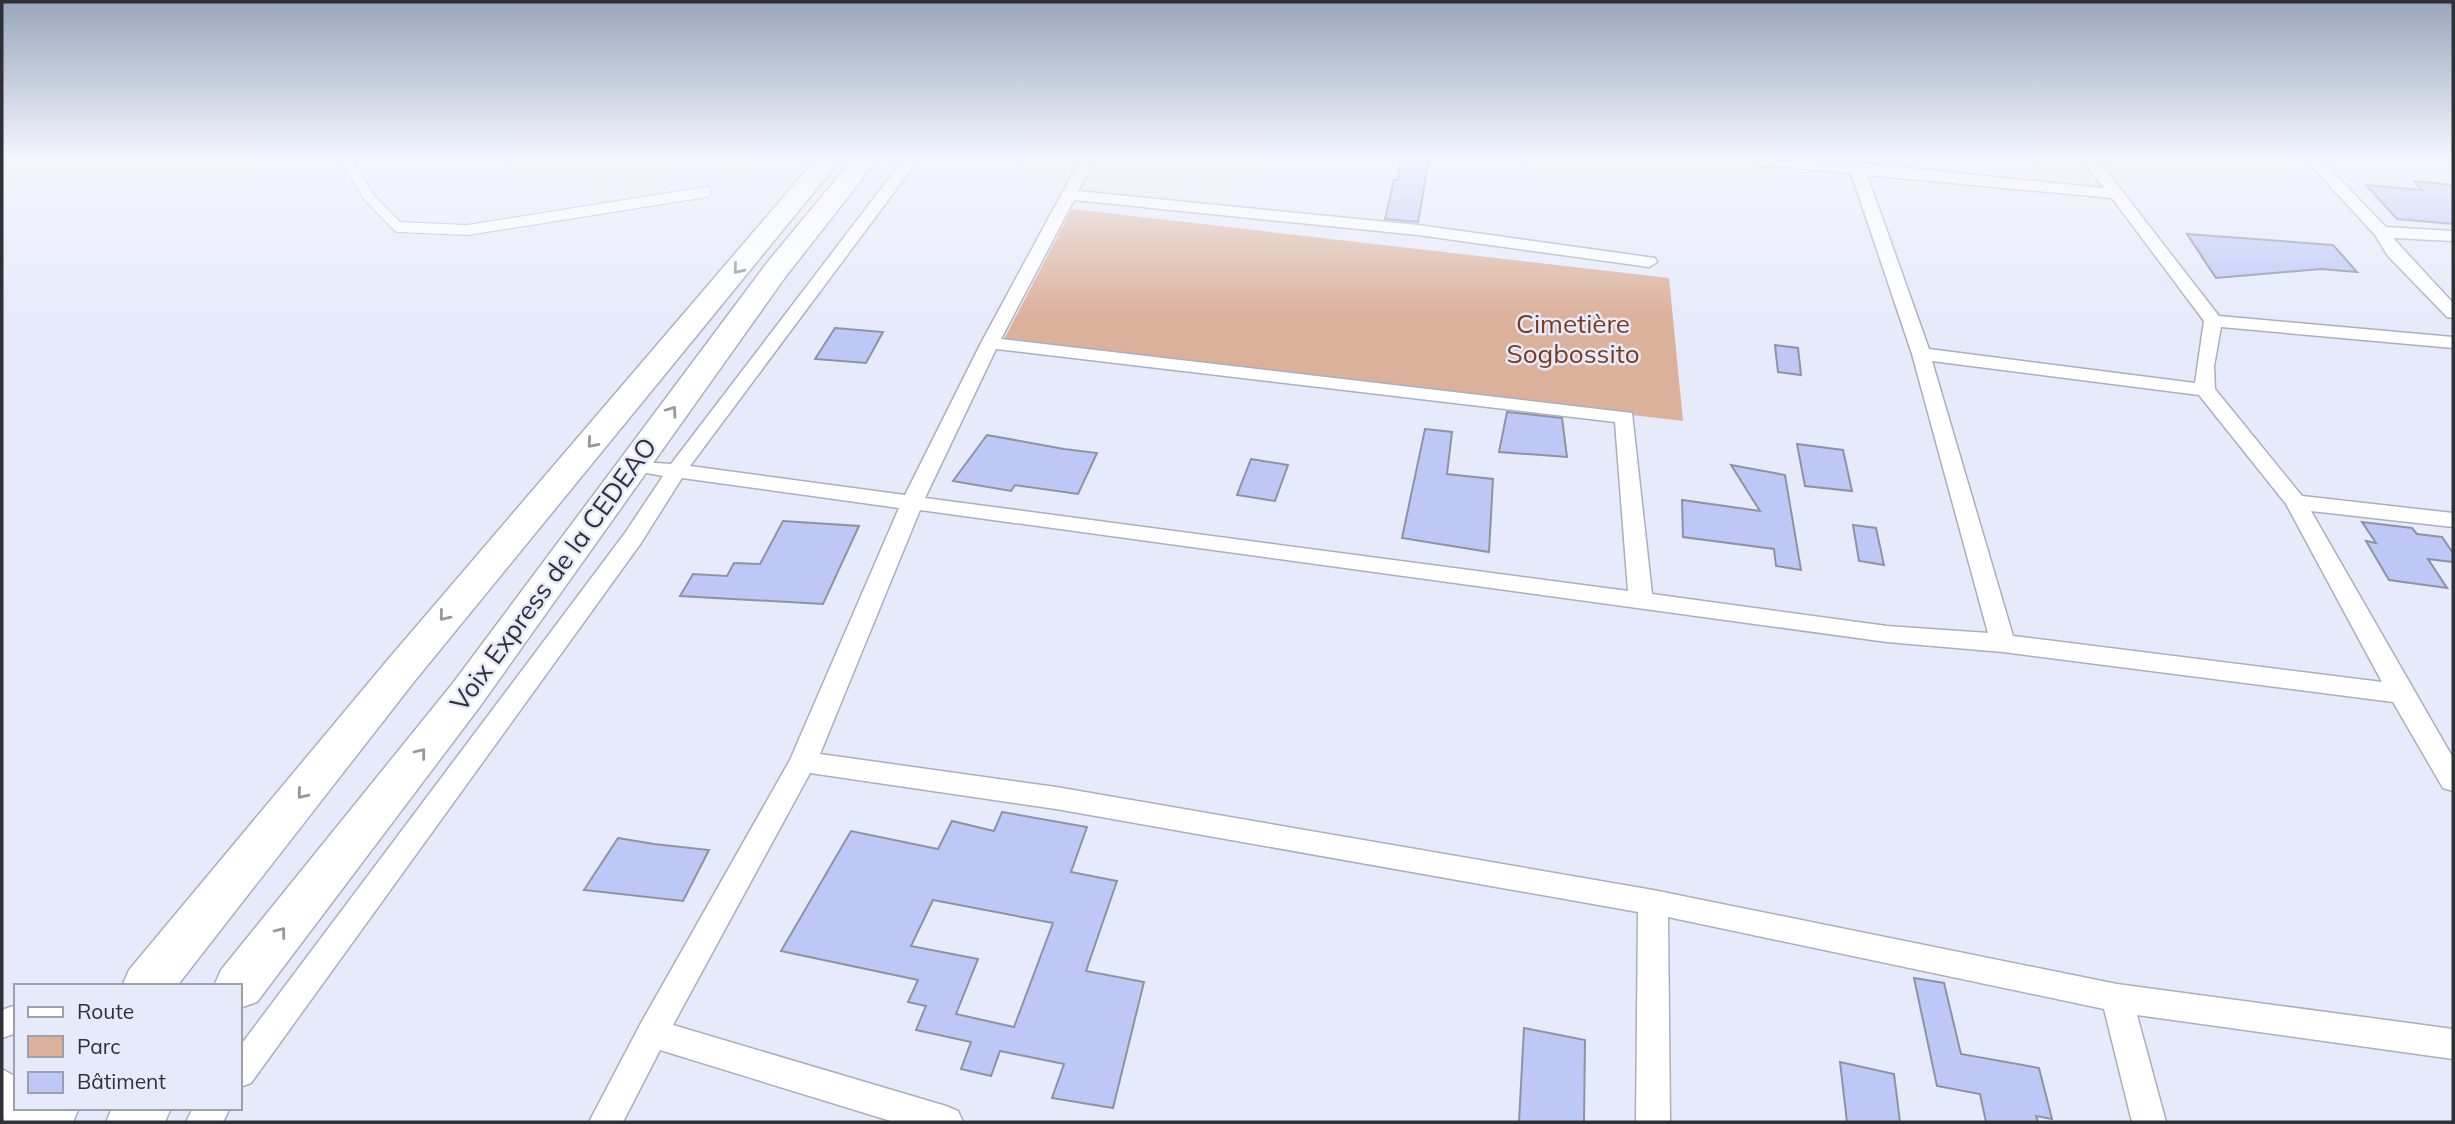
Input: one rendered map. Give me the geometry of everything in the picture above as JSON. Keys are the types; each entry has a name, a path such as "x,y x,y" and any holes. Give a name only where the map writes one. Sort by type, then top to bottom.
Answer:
{"main road":[{"path":"152,979 457,601 656,369 799,212"},
{"name":"Voix Express de la CEDEAO","path":"241,984 467,694 776,270 813,212"}],"street":[{"path":"242,1069 633,538 677,470 871,212"},
{"path":"606,1122 652,1033 803,762 911,505 990,343 1060,212"},
{"path":"1243,212 1418,230 1649,262"},
{"path":"1872,212 1921,354 2003,643"},
{"path":"2131,212 2213,321 2205,366 2206,390 2295,502 2401,694 2453,781"},
{"path":"2363,212 2381,232 2394,252 2453,313"},
{"path":"2381,232 2453,236"},
{"path":"2213,321 2453,342"},
{"path":"990,343 1625,417 1641,601"},
{"path":"1921,354 2206,390"},
{"path":"632,465 911,505 1887,634 2003,643 2401,694"},
{"path":"2295,502 2453,520"},
{"path":"803,762 1056,798 1653,902 2117,998 2453,1044"},
{"path":"1653,902 1653,1122"},
{"path":"128,984 152,979"},
{"path":"2117,998 2149,1122"},
{"path":"652,1033 946,1122"},
{"path":"2,1084 14,1106"}],"lane":[{"path":"384,212 398,227 468,230 578,212"}],"green space":[{"name":"Cimetière Sogbossito","path":"1070,212 1102,212 1669,278 1683,421 1003,341"}],"building":[{"path":"1387,212 1420,212 1418,222 1385,219"},
{"path":"2391,212 2453,212 2453,224 2397,219"},
{"path":"2187,234 2333,245 2357,272 2321,269 2216,278"},
{"path":"835,328 883,332 866,363 815,359"},
{"path":"1775,345 1798,348 1801,375 1778,372"},
{"path":"1507,412 1562,418 1567,457 1499,452"},
{"path":"1425,429 1452,432 1447,474 1493,479 1489,552 1402,538"},
{"path":"987,435 1097,453 1078,494 1015,485 1011,491 953,481"},
{"path":"1797,444 1843,450 1852,491 1805,486"},
{"path":"1251,459 1288,465 1275,501 1237,495"},
{"path":"1731,465 1785,475 1801,570 1776,566 1774,549 1683,537 1682,500 1760,511"},
{"path":"783,521 859,526 823,604 680,596 693,574 727,576 734,563 760,564"},
{"path":"2362,522 2412,528 2417,534 2442,537 2453,553 2453,562 2428,559 2447,588 2389,580 2366,541 2376,543"},
{"path":"1853,525 1876,528 1884,565 1859,561"},
{"path":"1002,812 1087,827 1071,872 1117,881 1086,971 1144,982 1113,1108 1052,1098 1064,1064 1000,1051 991,1076 961,1069 971,1042 916,1030 926,1006 908,1002 918,980 781,951 851,831 938,849 952,821 994,831","holes":["933,900 1053,923 1014,1027 956,1014 978,959 911,946"]},
{"path":"618,838 709,850 683,901 584,890"},
{"path":"1914,978 1944,983 1961,1054 2039,1068 2052,1119 2036,1116 2038,1122 1986,1122 1980,1094 1937,1086"},
{"path":"1524,1028 1585,1040 1584,1122 1519,1122"},
{"path":"1840,1062 1894,1074 1900,1122 1847,1122"}]}
